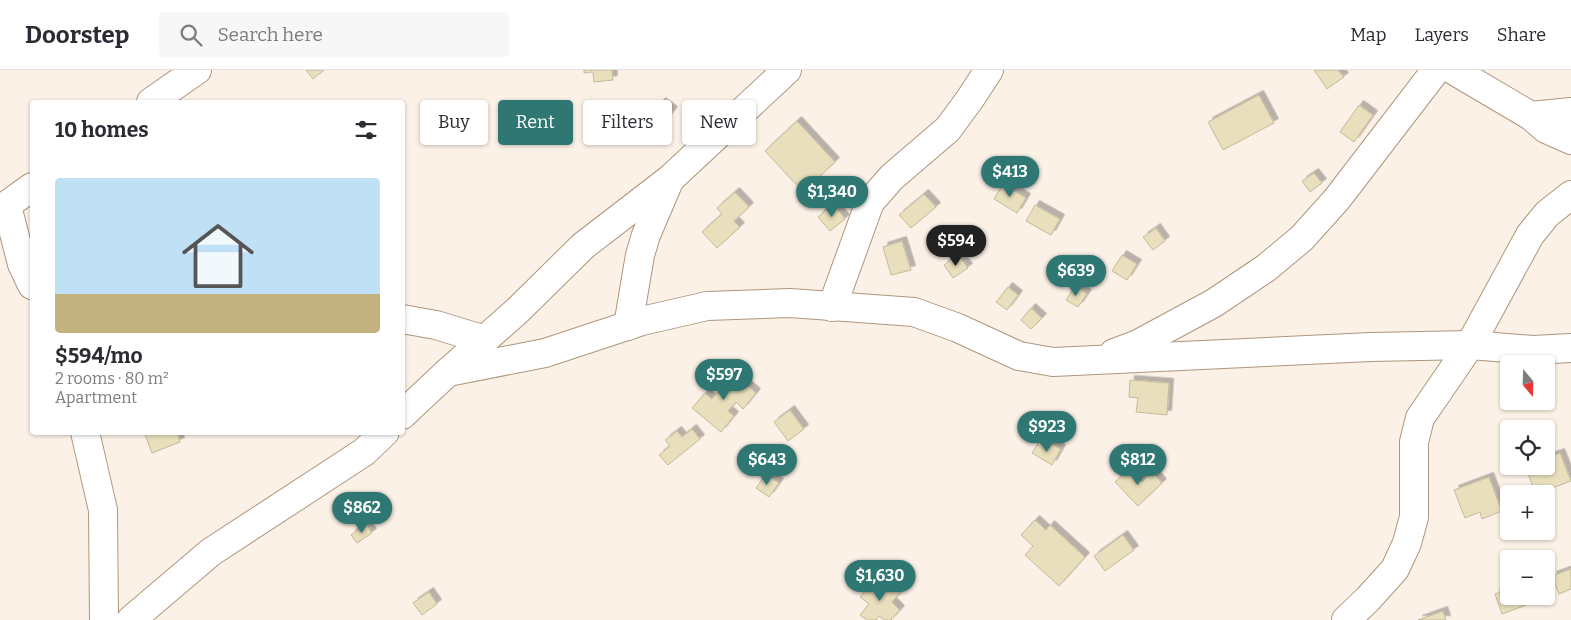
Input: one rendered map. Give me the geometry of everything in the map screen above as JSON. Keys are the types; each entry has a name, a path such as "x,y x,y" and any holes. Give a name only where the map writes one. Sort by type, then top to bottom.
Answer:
{"street":[{"path":"154,100 197,70"},
{"path":"405,413 517,311 583,246 670,179 787,70"},
{"path":"832,307 870,202 892,178 948,129 988,70"},
{"path":"1096,359 1138,344 1214,303 1266,268 1302,238 1337,199 1436,70"},
{"path":"1453,70 1531,116 1546,129 1571,140"},
{"path":"1531,116 1571,112"},
{"path":"628,326 640,255 646,235 670,179"},
{"path":"18,269 3,208 30,188"},
{"path":"1346,620 1368,599 1394,569 1407,543 1414,517 1414,442 1420,418 1470,345 1530,235 1548,214 1571,195"},
{"path":"448,372 545,353 628,326 707,306 790,303 914,312 958,328 1019,356 1053,362 1371,347 1470,345 1533,350 1571,348"},
{"path":"405,320 436,325 485,340"},
{"path":"86,435 103,510 104,620"},
{"path":"131,620 211,552 364,452 382,435"}],"building":[{"path":"306,70 324,70 313,79"},
{"path":"584,70 612,70 613,80 594,82 593,72 584,73"},
{"path":"1314,70 1338,70 1344,77 1327,89"},
{"path":"1259,95 1274,123 1223,150 1208,122"},
{"path":"1359,105 1373,115 1354,142 1340,132"},
{"path":"797,121 835,162 803,192 765,151"},
{"path":"1314,173 1322,183 1310,192 1302,181"},
{"path":"1003,184 1026,198 1017,213 994,199"},
{"path":"735,192 749,207 734,221 740,227 717,248 702,232 722,214 717,208"},
{"path":"924,194 936,207 911,228 899,215"},
{"path":"833,204 845,219 830,231 818,217"},
{"path":"1035,205 1060,219 1051,235 1026,221"},
{"path":"1156,228 1165,241 1153,250 1143,237"},
{"path":"902,241 911,270 891,275 883,247"},
{"path":"958,255 968,268 953,278 944,265"},
{"path":"1122,255 1137,264 1127,280 1112,271"},
{"path":"1075,286 1087,294 1078,307 1066,300"},
{"path":"1008,287 1018,295 1007,310 996,302"},
{"path":"1031,308 1042,318 1031,329 1021,320"},
{"path":"729,370 756,393 743,409 736,402 728,411 734,416 721,432 692,408 705,393 712,399 719,391 714,388"},
{"path":"1130,380 1169,383 1167,415 1136,412 1138,398 1129,397"},
{"path":"790,410 804,429 788,441 774,422"},
{"path":"692,429 700,439 668,465 659,455 670,446 665,440 677,431 682,437"},
{"path":"145,435 178,435 180,442 152,453"},
{"path":"1039,442 1049,448 1051,444 1061,449 1052,465 1032,453"},
{"path":"1560,453 1571,481 1555,487 1555,485 1532,485 1529,475 1555,475 1555,455"},
{"path":"1129,469 1142,482 1152,472 1162,483 1138,506 1115,482"},
{"path":"766,474 779,483 769,497 756,488"},
{"path":"1489,477 1500,506 1500,512 1482,519 1480,512 1465,518 1454,490"},
{"path":"1035,520 1046,530 1050,525 1085,557 1059,586 1025,555 1033,546 1021,535"},
{"path":"366,524 372,533 357,543 351,535"},
{"path":"1123,535 1134,550 1105,571 1094,556"},
{"path":"1571,569 1571,589 1559,594 1555,584 1555,575"},
{"path":"886,581 901,592 892,602 900,610 891,620 884,620 879,616 876,620 867,620 860,615 869,604 860,597 872,583 880,589"},
{"path":"429,592 437,604 422,615 413,603"},
{"path":"1500,592 1500,605 1526,605 1502,614 1495,594"},
{"path":"1443,611 1446,620 1418,620"}]}
